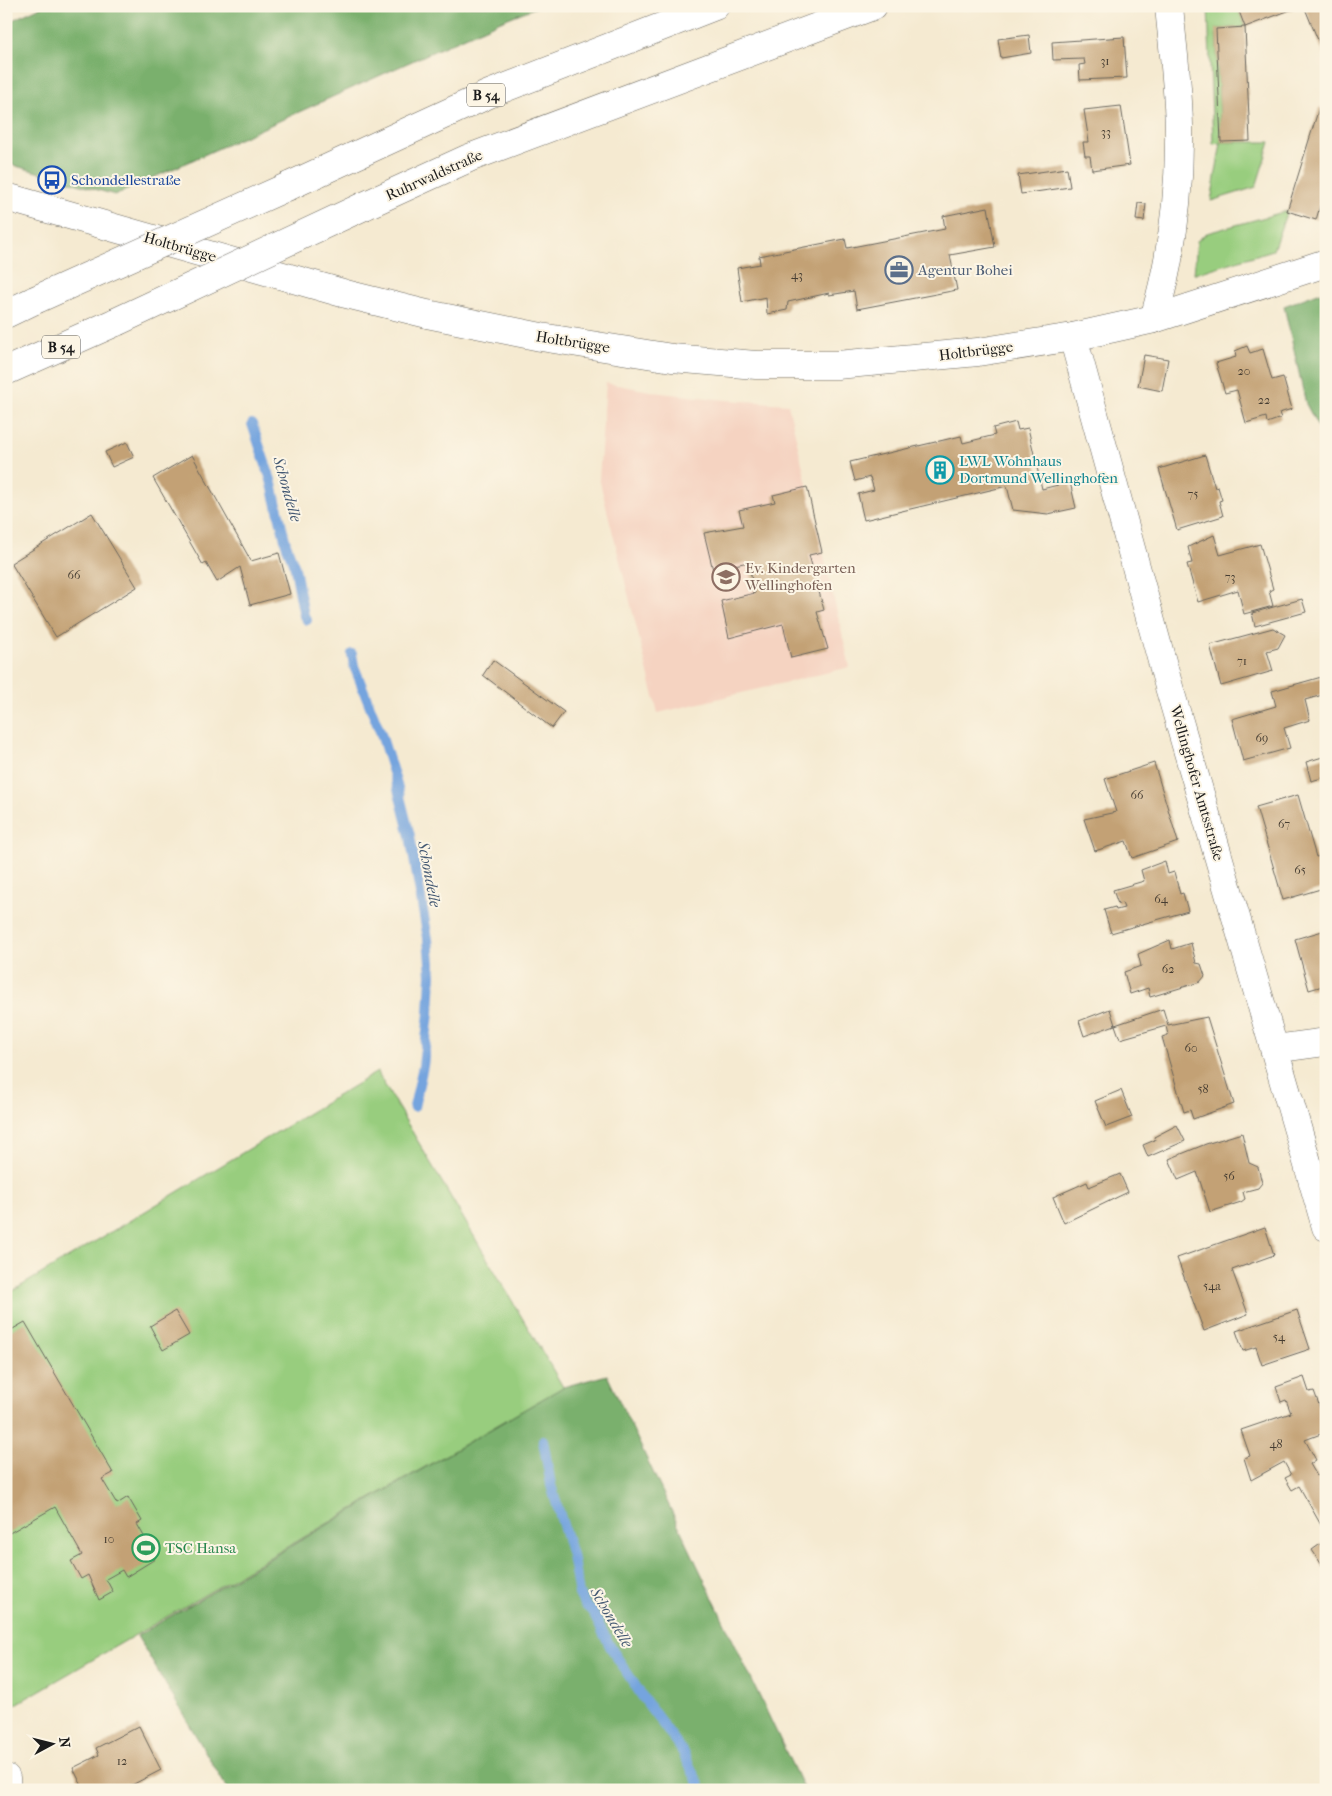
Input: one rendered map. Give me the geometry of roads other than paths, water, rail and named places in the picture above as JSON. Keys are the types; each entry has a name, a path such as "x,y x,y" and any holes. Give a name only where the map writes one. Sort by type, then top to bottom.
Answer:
{"main road":[{"name":"B 54","path":"6,314 489,94 715,6"},
{"name":"Ruhrwaldstraße","path":"6,371 479,154 874,6"},
{"path":"1154,319 1163,287 1178,188 1179,141 1169,6"},
{"name":"Holtbrügge","path":"6,197 336,291 427,314 541,337 672,358 756,365 837,365 978,352 1073,337 1154,319 1326,263"},
{"name":"Wellinghofer Amtsstraße","path":"1073,337 1169,687 1326,1227"},
{"path":"1274,1049 1326,1042"},
{"path":"6,1778 7,1790"}],"waterway":[{"name":"Schondelle","path":"252,424 271,480 286,544 295,568 304,616 307,620"},
{"name":"Schondelle","path":"352,654 354,666 381,734 397,785 410,836 428,939 431,975 429,1013 423,1066 414,1107"},
{"name":"Schondelle","path":"543,1440 551,1485 572,1555 579,1594 584,1604 592,1611 611,1648 642,1696 681,1749 702,1790"}],"place":[{"name":"Schondellestraße","path":"52,180"},
{"name":"Agentur Bohei","path":"899,270"},
{"name":"LWL Wohnhaus Dortmund Wellinghofen","path":"940,470"},
{"name":"Ev. Kindergarten Wellinghofen","path":"726,577"},
{"name":"TSC Hansa","path":"146,1548"}]}
